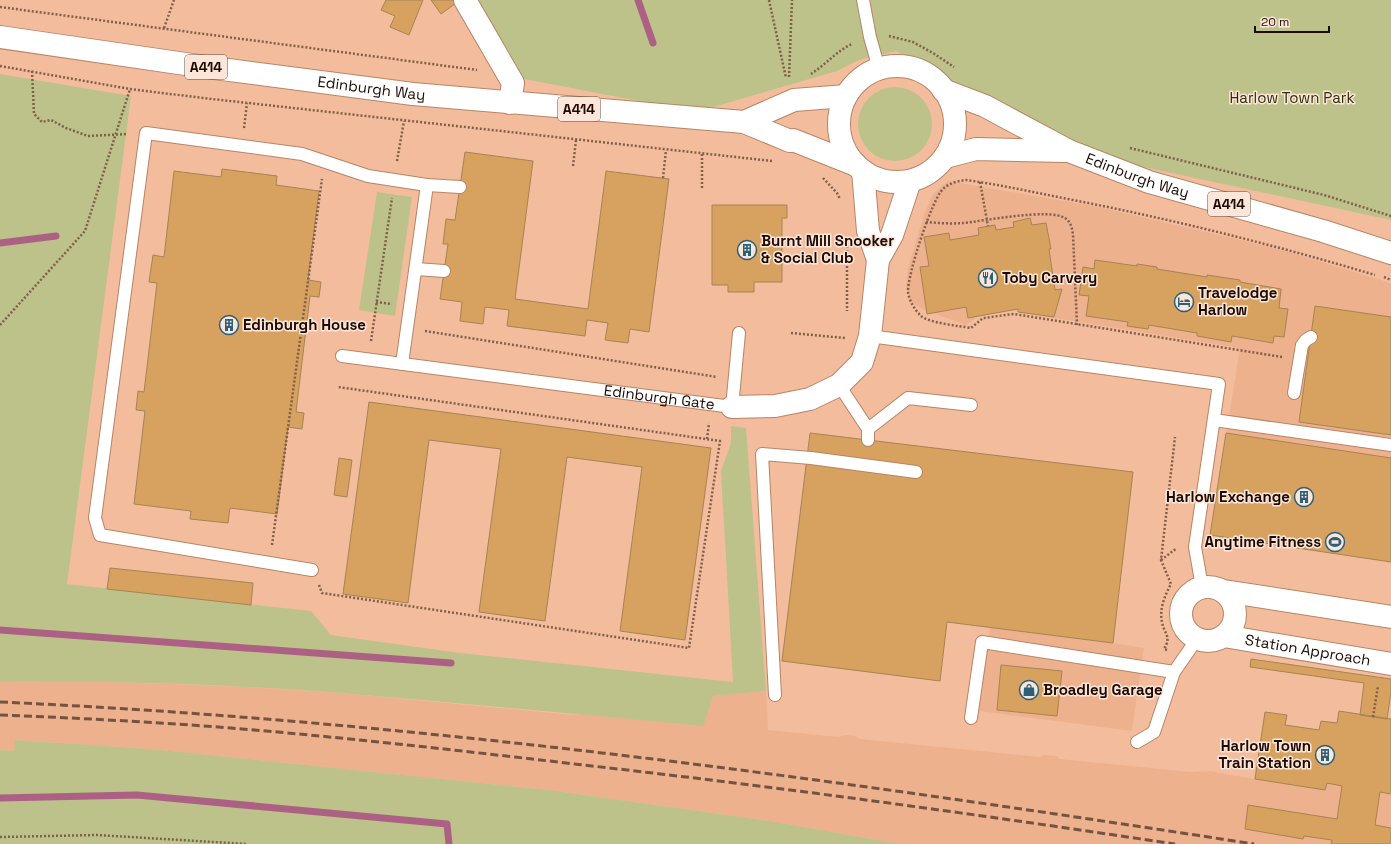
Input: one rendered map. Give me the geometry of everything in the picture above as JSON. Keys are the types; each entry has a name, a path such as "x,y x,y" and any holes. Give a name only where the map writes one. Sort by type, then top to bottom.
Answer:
{"main road":[{"path":"465,0 513,83 510,103"},
{"name":"Edinburgh Way","path":"0,37 206,67 413,94 744,122 790,141 793,140 859,168"},
{"path":"897,66 914,69 930,77 943,90 952,105 955,123 953,140 945,156 936,167 924,176 910,181 894,182 878,179 859,168 845,150 839,132 840,114 846,96 854,84 879,69 897,66"},
{"name":"Edinburgh Way","path":"943,90 985,106 1070,151 1149,182 1323,231 1391,253"},
{"name":"Edinburgh Way","path":"744,122 794,100 846,96"},
{"name":"Edinburgh Way","path":"945,156 976,149 1070,151"},
{"name":"Edinburgh Gate","path":"859,168 868,231 878,260"},
{"name":"Edinburgh Gate","path":"732,407 755,405 775,406 810,399 839,385 862,362 870,336 878,260 892,235 910,181"},
{"path":"1197,639 1184,627 1181,620 1181,611 1183,603 1188,596 1194,590 1202,587 1217,588 1224,591 1391,617"},
{"name":"Station Approach","path":"1197,639 1206,641 1215,640 1224,636 1230,630 1236,614 1230,597 1224,591"},
{"name":"Station Approach","path":"1224,636 1391,664"}],"lane":[{"path":"863,0 870,37 879,69"},
{"path":"312,570 100,535 95,518 146,133 302,154 368,176 427,186 460,187"},
{"path":"402,364 427,186"},
{"path":"416,269 444,271"},
{"path":"732,407 739,333"},
{"path":"870,336 1219,384 1194,547 1202,587"},
{"path":"1294,393 1302,345 1311,337"},
{"name":"Edinburgh Gate","path":"342,356 732,407"},
{"path":"839,385 868,434 908,398 971,405"},
{"path":"1214,420 1391,445"},
{"path":"775,695 762,454 811,458 916,472"},
{"path":"1137,742 1154,732 1174,672 1197,639"},
{"path":"971,718 982,642 1174,672"}],"path":[{"path":"164,28 174,0"},
{"path":"769,0 788,80 792,0"},
{"path":"0,7 509,74"},
{"path":"0,66 130,89 779,162"},
{"path":"32,71 34,114 42,122 51,120 66,128 88,136 146,133"},
{"path":"0,325 84,231 130,89"},
{"path":"244,121 247,103"},
{"path":"368,360 404,121"},
{"path":"573,166 576,140"},
{"path":"663,178 666,150"},
{"path":"1153,153 1324,195 1391,216"},
{"path":"702,154 702,190"},
{"path":"269,563 324,162"},
{"path":"822,177 837,193 843,205"},
{"path":"1299,360 1014,314 983,318 971,328 935,322 922,317 912,306 908,293 911,275 926,222 943,189 958,181 980,182 1215,231 1301,253 1391,280"},
{"path":"980,182 988,226"},
{"path":"926,222 964,223 986,219 1039,214 1065,218 1071,224 1073,234 1077,325"},
{"path":"847,243 847,314"},
{"path":"407,328 735,380"},
{"path":"791,333 847,338 846,343"},
{"path":"312,570 322,593 689,648 720,441 338,387"},
{"path":"1176,437 1161,560 1171,584 1165,594 1161,620 1168,636 1168,642 1164,649 1183,659"},
{"path":"0,837 97,835 247,844"}],"shaded area":[{"path":"948,181 1094,206 1275,248 1391,283 1391,562 1210,535 1240,348 1018,312 1018,309 980,315 966,325 922,309 911,302 906,287 908,268 925,212 933,194"},
{"path":"990,627 1144,648 1132,731 979,711"},
{"path":"83,681 248,687 340,693 574,715 713,696 766,691 768,730 839,737 845,735 856,736 860,739 1040,757 1045,755 1057,756 1060,759 1191,772 1209,771 1254,779 1265,712 1287,715 1286,725 1319,730 1321,721 1337,723 1339,711 1391,719 1391,844 900,844 770,821 549,790 151,749 15,740 14,751 0,750 0,682"}],"green space":[{"name":"Harlow Town Park","path":"475,0 1391,0 1391,220 1069,151 896,51 859,60 837,71 696,112 519,78"},
{"path":"0,74 131,96 67,584 311,611 331,635 460,653 733,682 721,471 731,443 731,426 746,428 766,691 713,696 703,726 340,693 255,687 85,682 0,682"},
{"path":"888,87 902,87 916,93 926,103 932,117 930,138 926,145 916,155 902,161 888,161 874,155 864,145 858,131 858,117 864,103 874,93"},
{"path":"377,192 412,197 395,316 359,310"},
{"path":"15,740 151,749 549,790 770,821 900,844 0,844 0,750 14,751"}],"building":[{"path":"386,0 423,0 409,35 390,27 395,16 381,10"},
{"path":"431,0 459,0 459,1 441,14"},
{"path":"465,152 533,161 515,299 588,309 606,171 669,179 649,332 630,329 628,343 605,340 608,323 587,320 585,336 507,326 509,310 485,307 483,324 460,321 462,302 440,299 448,244 443,244 446,219 455,220"},
{"name":"Edinburgh House","path":"222,169 277,176 276,185 319,191 308,280 321,282 319,297 310,296 296,412 304,413 302,429 288,427 277,514 230,508 228,523 190,519 191,511 134,504 145,411 136,410 138,391 144,392 157,283 149,282 153,255 164,257 174,171 221,177"},
{"name":"Burnt Mill Snooker & Social Club","path":"712,205 787,205 787,218 782,218 782,282 754,282 754,292 728,292 728,285 712,285"},
{"name":"Toby Carvery","path":"1030,218 1032,225 1046,223 1051,249 1049,249 1055,290 1062,289 1054,317 1018,312 1018,309 968,318 966,307 927,314 920,267 929,266 924,237 949,233 950,240 979,235 978,228 995,225 996,230 1014,227 1013,222"},
{"name":"Travelodge Harlow","path":"1095,260 1137,266 1137,264 1157,267 1157,269 1207,277 1207,275 1240,280 1240,282 1281,289 1279,308 1288,309 1284,337 1274,336 1273,343 1232,336 1231,342 1197,336 1197,333 1149,325 1148,329 1127,326 1128,322 1086,316 1089,296 1079,295 1083,267 1094,269"},
{"path":"1315,306 1391,317 1391,435 1299,422"},
{"path":"369,402 711,448 685,640 620,631 642,467 567,457 545,621 479,612 501,449 429,440 408,603 343,594"},
{"path":"810,433 1133,472 1113,643 947,622 940,681 782,661"},
{"name":"Harlow Exchange","path":"1226,433 1391,458 1391,562 1210,535"},
{"path":"339,458 352,460 347,497 334,495"},
{"path":"110,568 253,583 251,605 107,589"},
{"path":"1251,659 1391,679 1391,692 1387,719 1360,715 1364,683 1250,667"},
{"name":"Broadley Garage","path":"1001,665 1062,671 1057,716 997,710"},
{"name":"Harlow Town Train Station","path":"1339,711 1391,719 1391,794 1380,792 1375,825 1391,828 1391,844 1331,844 1332,840 1304,836 1303,839 1245,829 1248,805 1337,819 1342,786 1327,783 1325,790 1255,779 1265,712 1287,715 1285,725 1319,730 1321,721 1337,723"}],"waterway":[{"path":"638,0 653,43"},
{"path":"0,243 56,236"},
{"path":"0,630 451,663"},
{"path":"0,798 137,795 447,824 449,844"}],"railway":[{"path":"0,702 158,711 315,723 472,738 629,756 942,797 1254,844"},
{"path":"0,715 116,720 202,726 412,746 665,774 957,812 1175,844"}],"place":[{"name":"Burnt Mill Snooker & Social Club","path":"747,250"},
{"name":"Toby Carvery","path":"988,278"},
{"name":"Travelodge Harlow","path":"1184,302"},
{"name":"Edinburgh House","path":"229,325"},
{"name":"Harlow Exchange","path":"1304,497"},
{"name":"Anytime Fitness","path":"1335,542"},
{"name":"Broadley Garage","path":"1029,690"},
{"name":"Harlow Town Train Station","path":"1325,755"}]}
